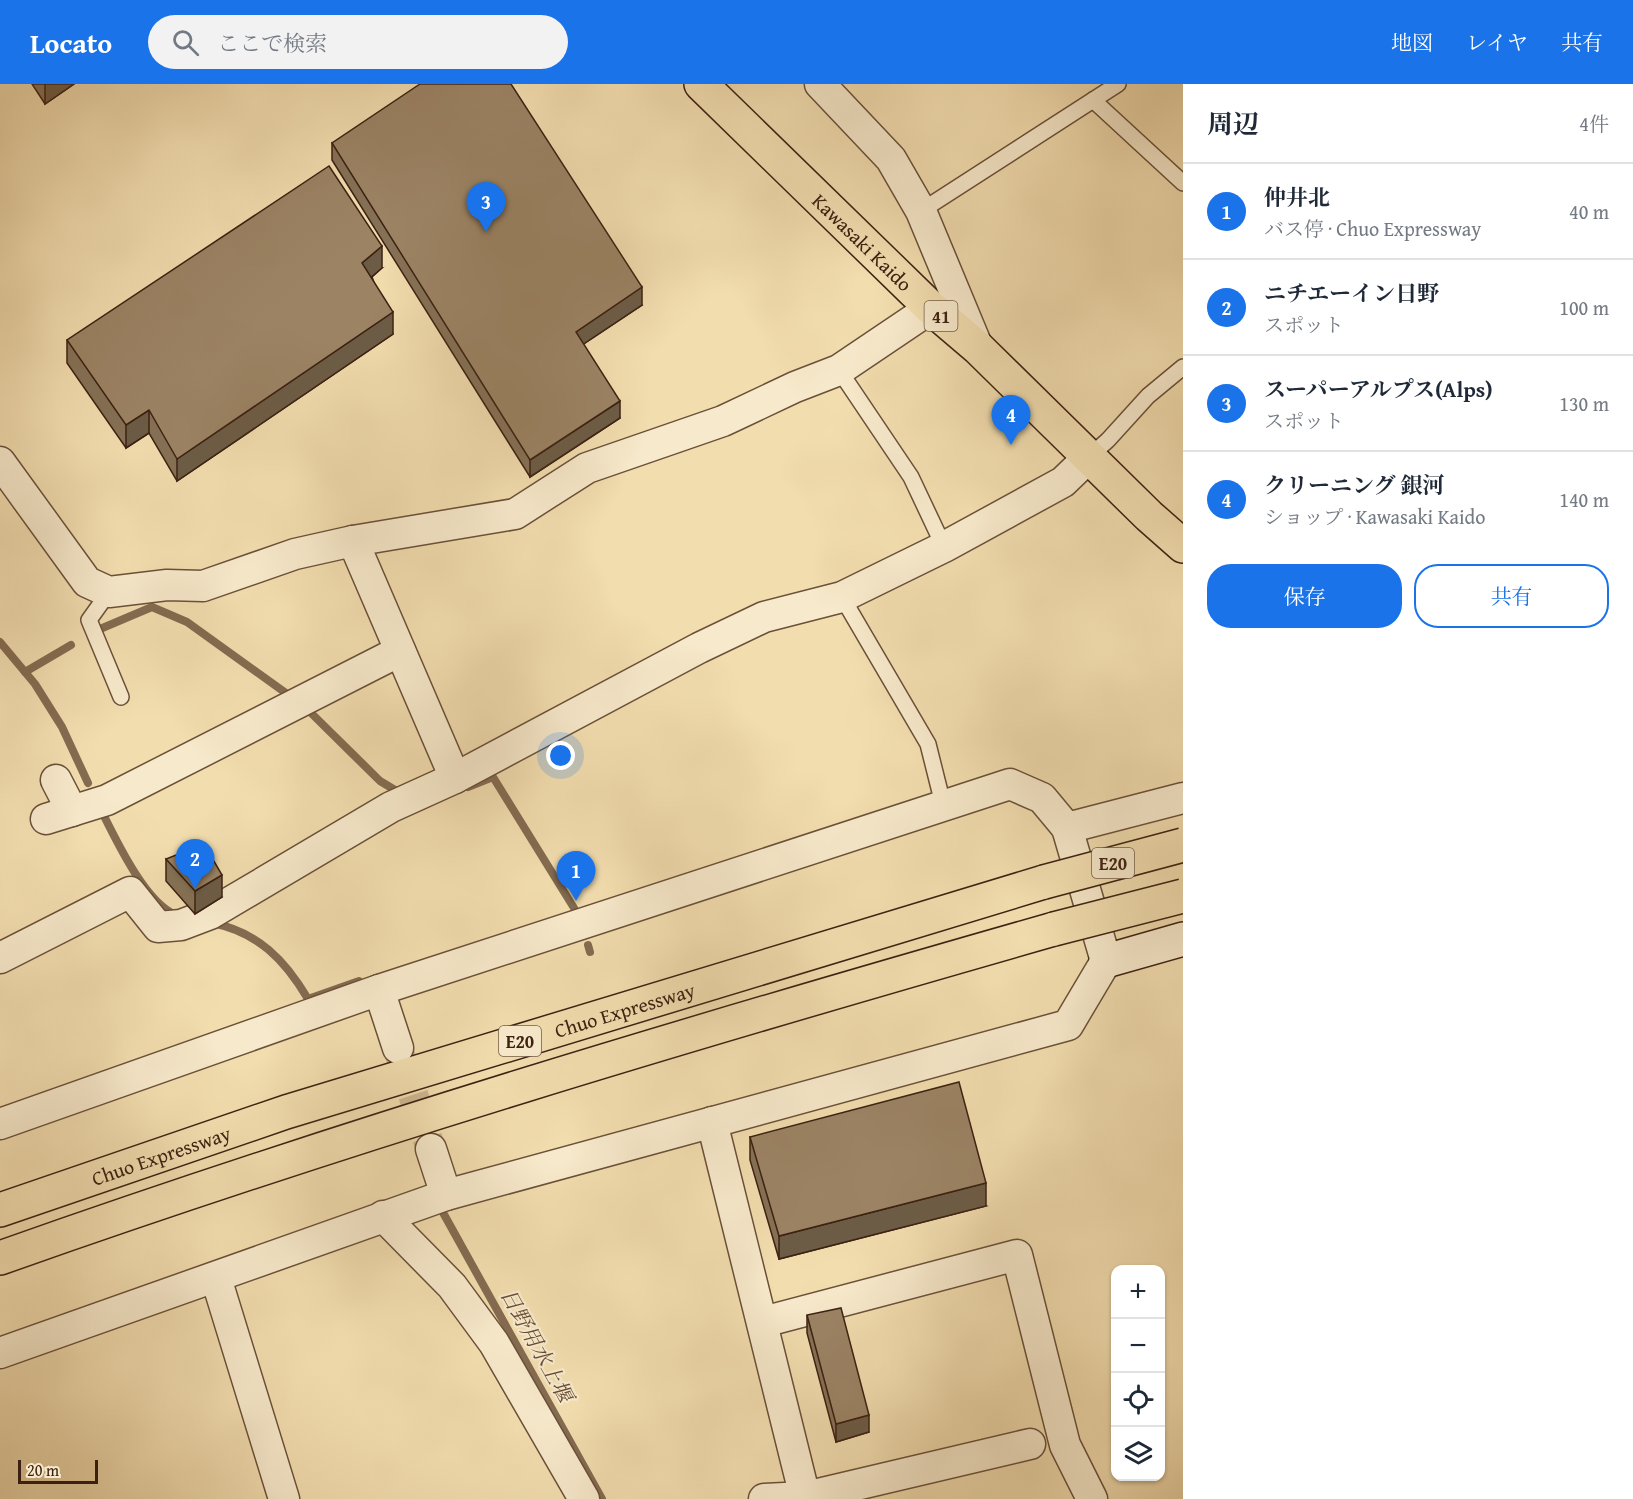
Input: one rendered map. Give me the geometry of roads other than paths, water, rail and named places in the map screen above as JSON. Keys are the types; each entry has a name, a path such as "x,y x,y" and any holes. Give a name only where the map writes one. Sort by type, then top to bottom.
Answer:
{"main road":[{"name":"Kawasaki Kaido","path":"701,84 931,308 978,348 1183,546"},
{"name":"Chuo Expressway","path":"0,1210 286,1112 1044,882 1183,845"},
{"name":"E20","path":"0,1258 440,1111 821,995 1054,929 1183,896"}],"street":[{"path":"820,84 891,159 921,212 978,348"},
{"path":"0,462 87,582 109,592 167,585 203,586 295,554 353,541 514,514 587,468 723,421 795,387 839,370 931,308"},
{"path":"0,958 130,892 158,927 181,925 210,914 392,807 455,778 699,648 764,617 842,597 944,547 1063,482 1089,457"},
{"path":"353,541 455,778"},
{"path":"56,780 59,815 107,800 400,651"},
{"path":"7,1115 379,990 1010,784 1042,798 1067,828 1106,961"},
{"path":"1067,828 1183,798"},
{"path":"0,1353 446,1195 1068,1025 1106,961 1183,939"},
{"path":"379,990 398,1048"},
{"path":"712,1122 805,1497"},
{"path":"430,1149 446,1195"},
{"path":"383,1216 452,1286 494,1343 584,1499"},
{"path":"763,1322 1017,1255 1065,1444 1092,1499"},
{"path":"216,1278 284,1499"},
{"path":"764,1499 805,1497 1030,1444"}],"lane":[{"path":"921,212 1118,84"},
{"path":"1093,100 1181,177"},
{"path":"1089,457 1108,440 1148,396 1183,367"},
{"path":"839,370 911,477 944,547"},
{"path":"109,592 89,620 121,697"},
{"path":"842,597 928,744 944,804"}],"waterway":[{"path":"100,629 152,607 187,622 290,696"},
{"name":"日野用水上堰","path":"0,642 35,684 62,727 88,783"},
{"path":"25,672 71,645"},
{"path":"305,707 380,781 400,793"},
{"path":"468,787 493,777 578,918"},
{"name":"日野用水上堰","path":"100,808 122,852 142,884 164,908 176,915"},
{"name":"日野用水上堰","path":"212,923 243,933 269,950 290,972 308,999 359,981"},
{"path":"588,945 590,952"},
{"name":"日野用水上堰","path":"441,1209 602,1499"}],"tunnel":[{"path":"399,1052 431,1149"}],"place":[{"name":"スーパーアルプス(Alps)","path":"486,232"},
{"name":"クリーニング 銀河","path":"1011,445"},
{"name":"ニチエーイン日野","path":"195,889"},
{"name":"仲井北","path":"576,901"}]}
